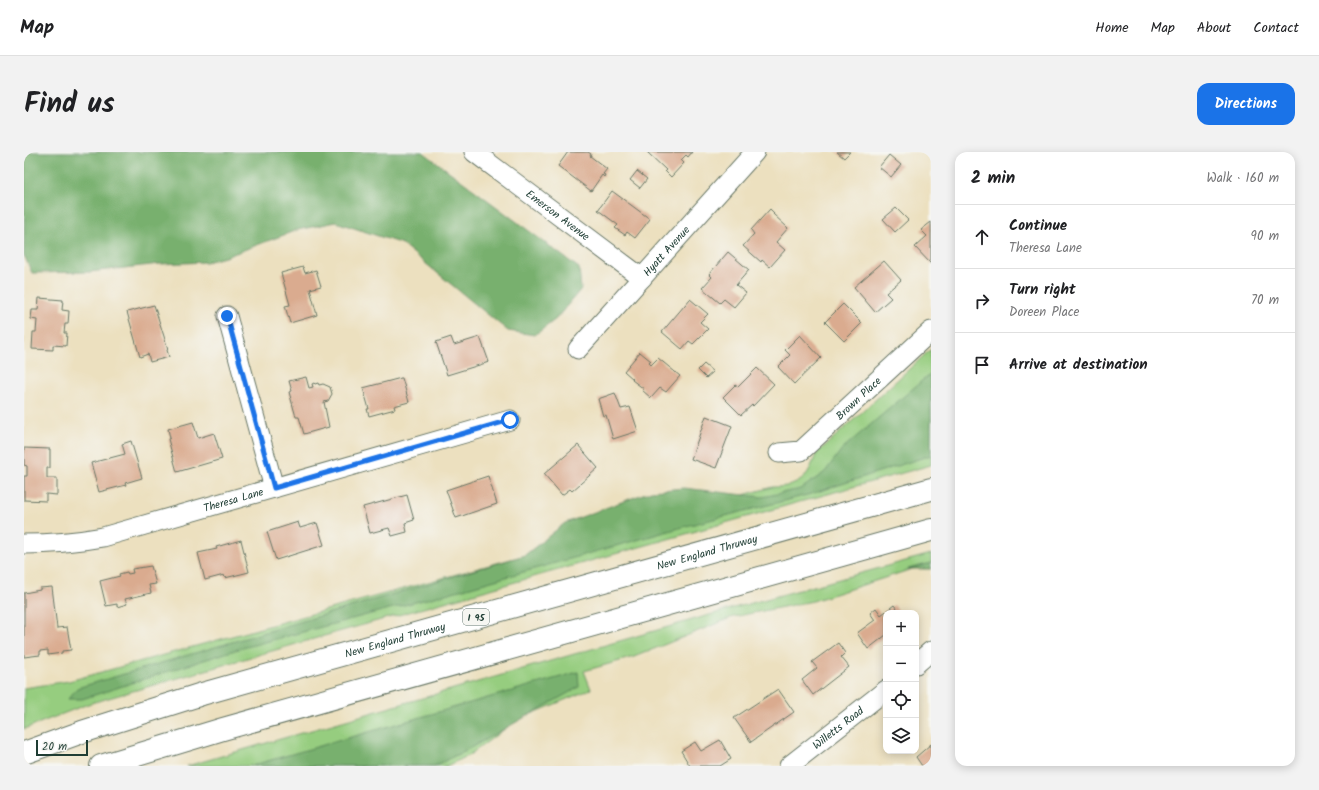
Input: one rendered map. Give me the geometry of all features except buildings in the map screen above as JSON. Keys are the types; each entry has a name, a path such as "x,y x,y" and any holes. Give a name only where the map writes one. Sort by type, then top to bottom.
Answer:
{"highway":[{"name":"New England Thruway","path":"24,753 141,712 931,489"},
{"path":"101,766 223,729 931,530"}],"street":[{"name":"Emerson Avenue","path":"474,152 642,278"},
{"name":"Hyatt Avenue","path":"578,349 755,152"},
{"path":"227,316 274,488"},
{"name":"Brown Place","path":"779,453 801,451 931,331"},
{"name":"Theresa Lane","path":"24,544 59,544 103,536 510,420"},
{"path":"919,661 931,651"},
{"name":"Willetts Road","path":"789,766 883,692"}],"green space":[{"path":"25,152 423,152 579,268 581,289 556,319 535,335 508,331 402,244 336,222 297,230 225,257 206,262 160,264 89,272 32,273 24,255"},
{"path":"931,349 931,465 88,704 24,729 24,688 69,681 772,487 782,487 796,483 806,475 816,454"},
{"path":"931,373 931,455 811,494 690,525 442,595 235,650 82,699 68,699 77,688 525,555 565,523 651,491 684,488 762,497 801,489 825,472 842,449"},
{"path":"931,554 931,563 813,601 733,617 634,657 584,671 591,689 517,720 468,756 446,766 187,766 737,607"},
{"path":"931,563 931,569 908,569"},
{"path":"578,672 579,687 435,766 250,766"}],"route":[{"path":"227,316 274,488 510,420"}]}
